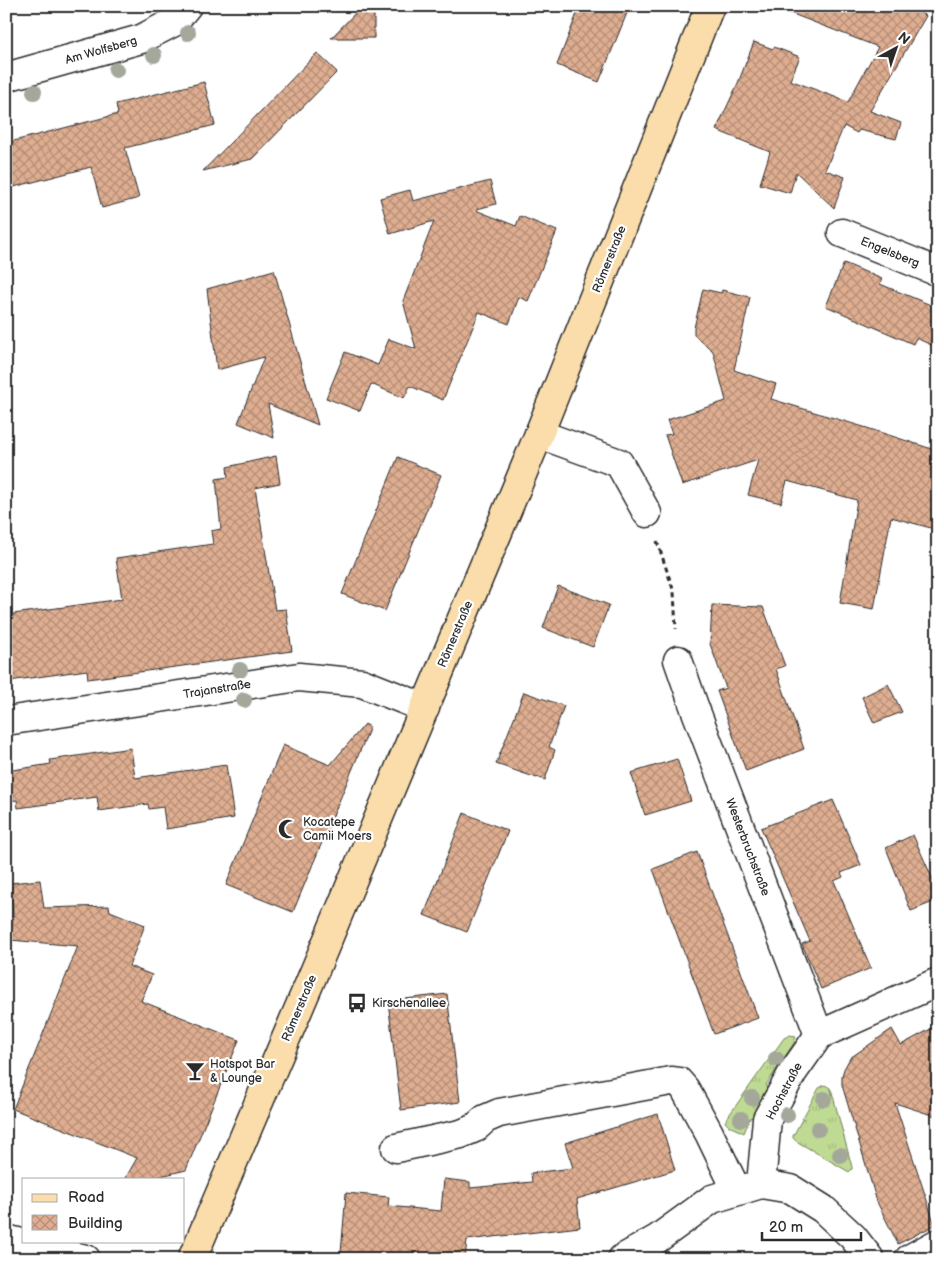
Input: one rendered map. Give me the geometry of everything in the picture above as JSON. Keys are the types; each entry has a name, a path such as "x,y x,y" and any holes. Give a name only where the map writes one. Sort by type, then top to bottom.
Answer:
{"main road":[{"name":"Römerstraße","path":"192,1259 539,434 710,6"}],"street":[{"name":"Am Wolfsberg","path":"6,76 141,39 174,22 187,6"},
{"name":"Engelsberg","path":"842,233 938,272"},
{"path":"539,434 619,463 647,513"},
{"name":"Westerbruchstraße","path":"678,660 819,1035"},
{"name":"Trajanstraße","path":"6,721 299,677 362,683 425,708"},
{"path":"819,1035 938,982"},
{"name":"Hochstraße","path":"749,1187 767,1119 793,1072 819,1035"},
{"path":"396,1148 460,1134 475,1128 485,1119 499,1113 672,1081 679,1082 685,1089 709,1134 749,1187"},
{"path":"622,1259 657,1239 712,1199 749,1187 791,1189 823,1209 854,1237 870,1259"},
{"path":"6,1238 86,1259"},
{"path":"908,1259 938,1242"}],"path":[{"path":"647,513 674,592 678,660"}],"green space":[{"path":"790,1035 796,1036 794,1043 766,1085 767,1092 756,1116 750,1118 744,1133 729,1126 725,1122 727,1118 784,1038"},
{"path":"825,1085 832,1092 852,1167 849,1172 793,1138 819,1088"}],"building":[{"path":"362,6 374,6 374,38 331,38"},
{"path":"580,6 611,6 627,13 599,82 557,65"},
{"path":"777,6 909,6 926,16 870,111 901,123 896,139 859,130 857,133 844,126 825,170 845,177 834,208 796,172 790,193 760,184 770,152 716,130 738,83 754,42 800,57 790,80 848,102 878,47 777,8"},
{"path":"317,53 337,72 252,159 203,171"},
{"path":"204,82 215,125 125,148 139,198 102,208 91,167 6,189 6,143 118,114 116,104"},
{"path":"490,181 496,204 477,209 478,211 516,226 520,216 557,231 528,301 519,297 509,324 479,312 443,400 410,386 404,398 371,384 360,411 326,398 345,352 378,365 389,339 416,349 403,301 434,221 390,234 380,198 410,190 413,201"},
{"path":"844,263 882,279 880,284 938,308 938,348 916,338 913,344 826,306"},
{"path":"274,270 318,425 268,404 274,438 238,423 264,357 217,370 207,289"},
{"path":"703,289 721,293 722,290 750,297 734,370 776,384 771,399 938,451 938,530 891,517 874,609 840,603 857,500 787,481 781,503 748,495 758,460 682,485 665,435 672,434 667,420 726,401 713,351 694,335"},
{"path":"276,456 280,483 255,488 275,610 286,609 292,651 88,679 87,670 9,681 6,657 6,615 122,599 116,558 213,544 211,531 221,529 216,479 228,477 227,467"},
{"path":"398,457 441,475 385,611 342,594"},
{"path":"558,586 609,605 593,647 543,628"},
{"path":"712,605 763,607 785,666 776,669 804,749 746,771 717,691 726,688 710,644"},
{"path":"888,684 902,712 874,723 862,697"},
{"path":"524,692 564,706 549,747 555,750 545,780 496,764"},
{"name":"Kocatepe Camii Moers","path":"365,724 370,727 293,912 226,885 283,745 330,765"},
{"path":"131,748 135,778 226,765 234,818 166,829 163,807 149,809 148,804 99,811 97,797 18,808 17,800 6,801 6,771 51,764 50,760"},
{"path":"677,759 691,801 645,815 631,773"},
{"path":"833,800 861,865 841,873 843,877 834,881 871,968 821,989 802,944 810,941 761,828"},
{"path":"464,813 508,831 467,932 424,915"},
{"path":"913,835 938,891 938,900 911,911 886,848"},
{"path":"697,852 758,1018 714,1034 653,869"},
{"path":"40,880 44,908 109,906 110,911 145,925 129,966 152,975 141,1001 239,1040 186,1170 153,1178 126,1178 137,1158 13,1109 78,946 10,940 13,914 10,883"},
{"path":"447,994 460,1102 401,1110 388,1001"},
{"path":"938,1025 938,1117 895,1103 935,1225 898,1244 877,1202 842,1085 842,1076 850,1058 892,1029 901,1045"},
{"path":"658,1114 675,1170 577,1199 580,1227 467,1240 465,1259 403,1259 341,1253 346,1193 389,1197 388,1206 441,1211 444,1179 470,1182 470,1188 532,1182 531,1173 573,1168 565,1143"}],"place":[{"name":"Kocatepe Camii Moers","path":"288,829"},
{"name":"Kirschenallee","path":"357,1003"},
{"name":"Hotspot Bar & Lounge","path":"195,1071"}]}
